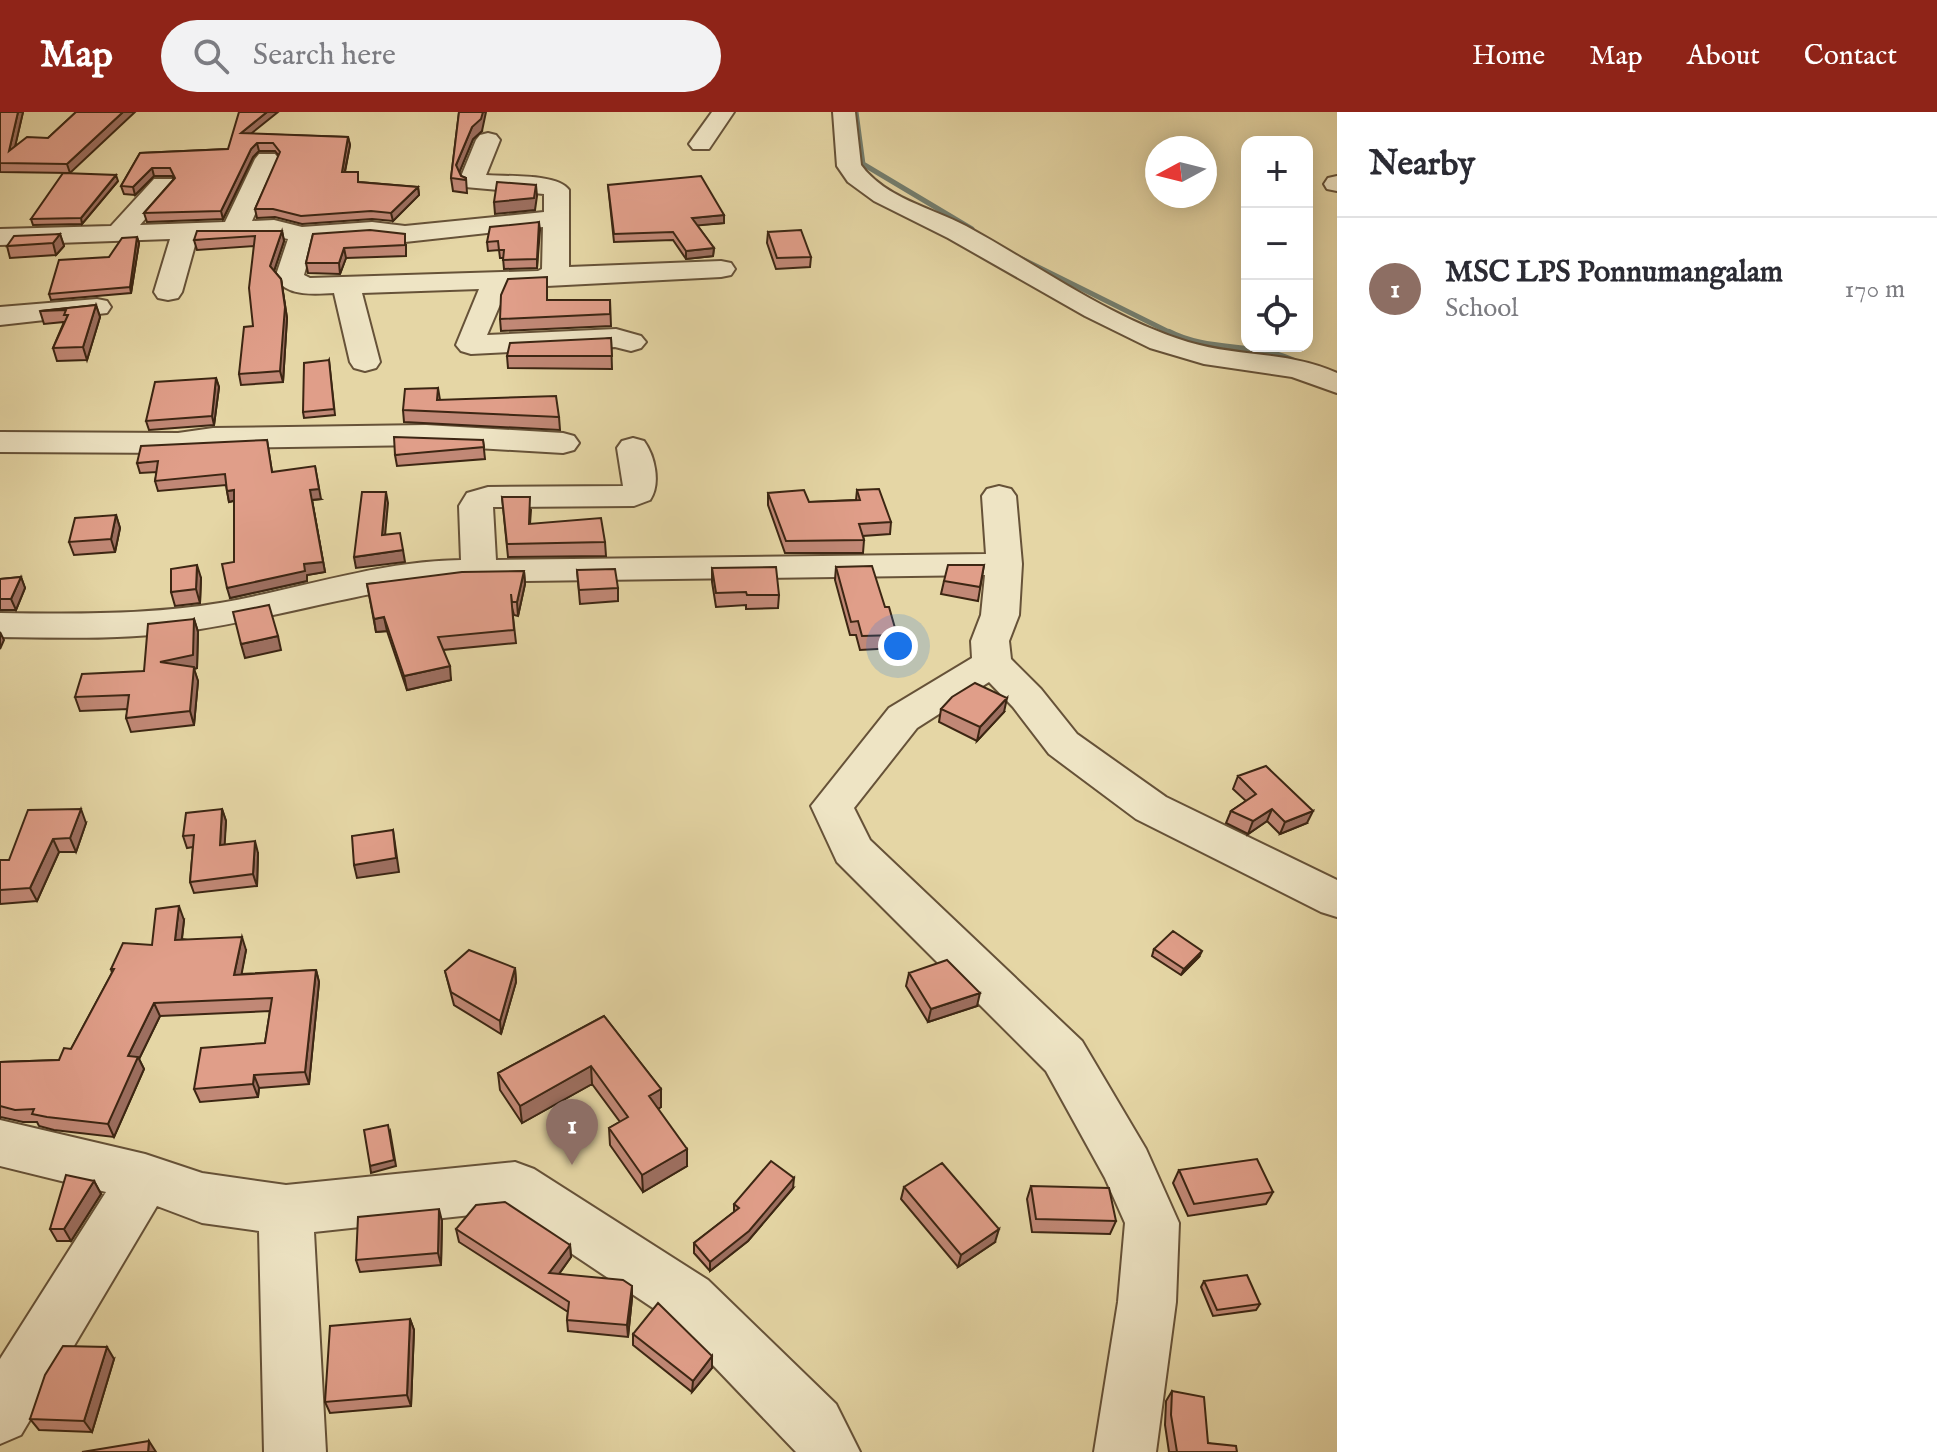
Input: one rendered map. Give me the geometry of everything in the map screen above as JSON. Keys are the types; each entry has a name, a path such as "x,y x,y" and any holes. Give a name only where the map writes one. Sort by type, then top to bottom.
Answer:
{"street":[{"path":"701,144 723,112"},
{"path":"844,112 849,166 867,186 1149,338 1207,355 1271,361 1312,371 1337,384"},
{"path":"302,235 289,278 305,286 530,282 548,276 555,272 556,266 557,190 552,187 474,182 472,179 488,140"},
{"path":"235,229 267,159"},
{"path":"118,233 163,184"},
{"path":"0,237 274,228 302,235 372,230 405,234 557,218"},
{"path":"168,292 186,231"},
{"path":"548,276 721,269"},
{"path":"494,283 489,304 472,332 471,345 616,338 631,342"},
{"path":"346,286 365,362"},
{"path":"0,316 97,307"},
{"path":"0,442 178,443 213,438 426,435 563,443"},
{"path":"479,570 476,506 479,500 488,497 634,496 638,493 640,482 633,448"},
{"path":"999,496 1004,564 1000,615 990,641 992,663 1027,698 1063,744 1151,808 1337,900"},
{"path":"0,625 120,627 193,618 402,575 479,570 1004,564"},
{"path":"992,663 903,718 832,806 853,850 1064,1056 1133,1180 1152,1223 1147,1302 1125,1452"},
{"path":"0,1143 145,1178 202,1198 286,1210 515,1186 688,1299 815,1425 829,1452"},
{"path":"0,1414 145,1178"},
{"path":"286,1210 295,1452"}],"building":[{"path":"0,112 18,112 9,151 27,137 48,138 76,112 123,112 67,164 0,163"},
{"path":"239,112 267,112 241,133 348,137 342,172 358,172 358,182 418,187 391,213 371,211 301,216 273,209 255,209 280,152 273,143 257,143 251,149 221,211 144,213 175,178 170,168 152,168 133,187 121,186 140,153 228,149"},
{"path":"459,112 483,112 481,119 472,127 456,165 466,180 451,178"},
{"path":"63,173 116,175 81,218 31,219"},
{"path":"701,176 724,215 692,218 714,248 686,251 673,232 614,234 608,185"},
{"path":"497,182 536,185 534,198 494,202"},
{"path":"539,222 537,259 503,260 504,250 499,250 498,241 487,242 490,227"},
{"path":"370,230 405,234 405,245 344,248 339,263 306,263 313,234"},
{"path":"801,230 811,257 777,258 768,232"},
{"path":"197,231 282,231 270,266 281,279 285,307 280,371 239,374 244,327 253,326 249,288 255,236 194,240"},
{"path":"60,234 53,243 7,246 14,236"},
{"path":"137,237 130,287 49,294 59,260 109,257 122,238"},
{"path":"547,277 547,300 610,300 610,314 500,319 501,295 508,279"},
{"path":"96,305 83,347 53,348 68,315 64,315 66,310 40,311"},
{"path":"611,338 612,356 507,356 510,343"},
{"path":"329,360 334,409 303,412 304,363"},
{"path":"216,378 212,416 146,421 155,382"},
{"path":"438,388 437,400 556,396 559,417 403,410 405,389"},
{"path":"394,437 483,440 484,447 395,455"},
{"path":"267,440 272,472 315,466 319,489 310,490 323,562 304,564 305,571 227,588 222,564 234,562 234,490 227,491 225,474 155,481 158,461 137,463 141,446"},
{"path":"879,489 891,522 859,524 864,540 786,541 768,493 804,490 809,502 860,500 857,490"},
{"path":"362,492 386,492 382,535 400,533 403,550 354,557"},
{"path":"502,497 530,497 529,524 601,518 605,542 507,544"},
{"path":"116,515 111,539 69,542 75,518"},
{"path":"197,565 196,589 171,592 171,569"},
{"path":"948,565 984,565 980,587 944,581"},
{"path":"872,566 897,635 862,636 858,621 851,622 836,567"},
{"path":"776,567 779,595 716,593 712,568"},
{"path":"615,569 618,588 579,590 577,570"},
{"path":"524,571 517,602 512,602 511,594 514,630 438,637 450,666 404,676 384,617 374,619 367,584 462,572"},
{"path":"21,577 11,599 0,599 0,579"},
{"path":"269,605 278,636 241,644 233,612"},
{"path":"194,619 193,655 160,662 194,667 190,711 126,718 129,695 75,697 82,674 144,671 148,624"},
{"path":"975,683 1007,698 980,727 941,709 952,697"},
{"path":"1266,766 1313,811 1285,822 1272,809 1253,821 1231,811 1256,794 1238,776"},
{"path":"81,809 70,838 53,839 30,888 0,890 0,860 9,860 28,810"},
{"path":"222,809 220,845 255,841 253,874 190,882 194,835 183,836 186,813"},
{"path":"393,830 396,858 354,865 352,836"},
{"path":"179,906 175,940 242,937 234,975 316,970 305,1072 254,1075 253,1084 194,1089 201,1048 265,1043 272,998 154,1003 128,1056 138,1057 108,1124 47,1117 32,1114 34,1109 15,1110 0,1106 0,1062 59,1060 64,1048 71,1049 114,969 111,969 123,943 152,945 156,909"},
{"path":"1173,931 1202,951 1184,969 1154,949"},
{"path":"469,950 515,968 500,1021 451,992 445,971"},
{"path":"947,960 980,993 931,1009 909,973"},
{"path":"604,1016 661,1089 649,1096 687,1149 642,1175 609,1128 628,1117 591,1066 520,1106 498,1073"},
{"path":"388,1125 394,1160 370,1166 364,1130"},
{"path":"1257,1159 1273,1192 1194,1204 1179,1170"},
{"path":"771,1161 794,1178 749,1231 710,1262 694,1243 739,1208 734,1204"},
{"path":"942,1163 999,1229 961,1255 904,1187"},
{"path":"66,1175 94,1181 64,1229 50,1229"},
{"path":"1031,1186 1109,1188 1116,1221 1036,1219"},
{"path":"505,1202 570,1245 549,1273 623,1280 632,1286 627,1325 567,1320 569,1302 456,1229 476,1205"},
{"path":"439,1209 438,1253 356,1260 358,1217"},
{"path":"1247,1275 1260,1304 1217,1310 1204,1281"},
{"path":"658,1303 712,1356 693,1381 633,1334"},
{"path":"410,1319 407,1395 325,1402 330,1326"},
{"path":"63,1346 107,1347 84,1421 30,1419 45,1375"},
{"path":"1172,1391 1204,1397 1208,1443 1236,1446 1237,1452 1177,1452 1171,1415"},
{"path":"149,1441 148,1452 82,1452"}],"waterway":[{"path":"856,112 863,164 972,229"},
{"path":"1014,255 1173,334"},
{"path":"1169,332 1201,343 1267,352 1298,363"}],"place":[{"name":"MSC LPS Ponnumangalam","path":"572,1165"}]}
